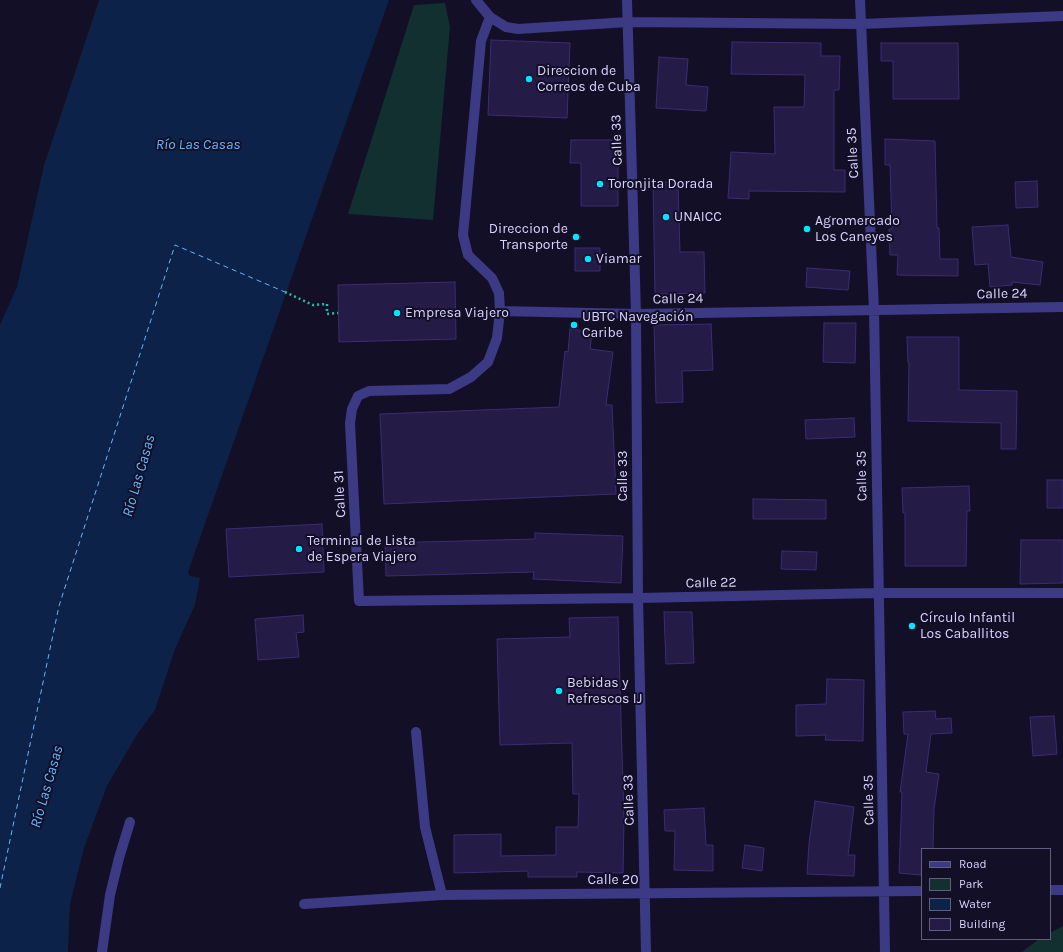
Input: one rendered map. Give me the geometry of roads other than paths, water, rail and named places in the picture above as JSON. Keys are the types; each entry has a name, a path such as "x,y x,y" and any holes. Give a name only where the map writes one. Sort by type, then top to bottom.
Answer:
{"street":[{"path":"476,0 490,17 506,27 518,29 628,22 861,24 1063,16"},
{"name":"Calle 33","path":"627,0 636,314 638,598 646,894 646,952"},
{"name":"Calle 35","path":"860,0 874,310 885,952"},
{"path":"490,17 481,42 463,235 468,255 492,278 499,293 500,311"},
{"name":"Calle 24","path":"500,311 636,314 1063,307"},
{"name":"Calle 31","path":"359,601 350,423 352,409 358,396 369,391 449,388 471,377 488,362 497,338 500,311"},
{"name":"Calle 22","path":"359,601 638,598 878,593 1063,593"},
{"path":"416,732 425,827 442,895"},
{"path":"102,952 110,895 130,822"},
{"path":"1051,890 1063,890"},
{"name":"Calle 20","path":"304,904 442,895 921,891"}],"water":[{"name":"Río Las Casas","path":"99,0 404,0 348,142 283,329 200,578 195,605 175,649 155,710 136,736 107,786 84,848 70,904 68,952 0,952 0,325 17,287 44,165"}],"place":[{"name":"Direccion de Correos de Cuba","path":"529,79"},
{"name":"Toronjita Dorada","path":"600,184"},
{"name":"UNAICC","path":"666,217"},
{"name":"Agromercado Los Caneyes","path":"807,229"},
{"name":"Direccion de Transporte","path":"576,237"},
{"name":"Viamar","path":"588,259"},
{"name":"Empresa Viajero","path":"397,313"},
{"name":"UBTC Navegación Caribe","path":"574,325"},
{"name":"Terminal de Lista de Espera Viajero","path":"299,549"},
{"name":"Círculo Infantil Los Caballitos","path":"912,626"},
{"name":"Bebidas y Refrescos IJ","path":"559,691"}]}
